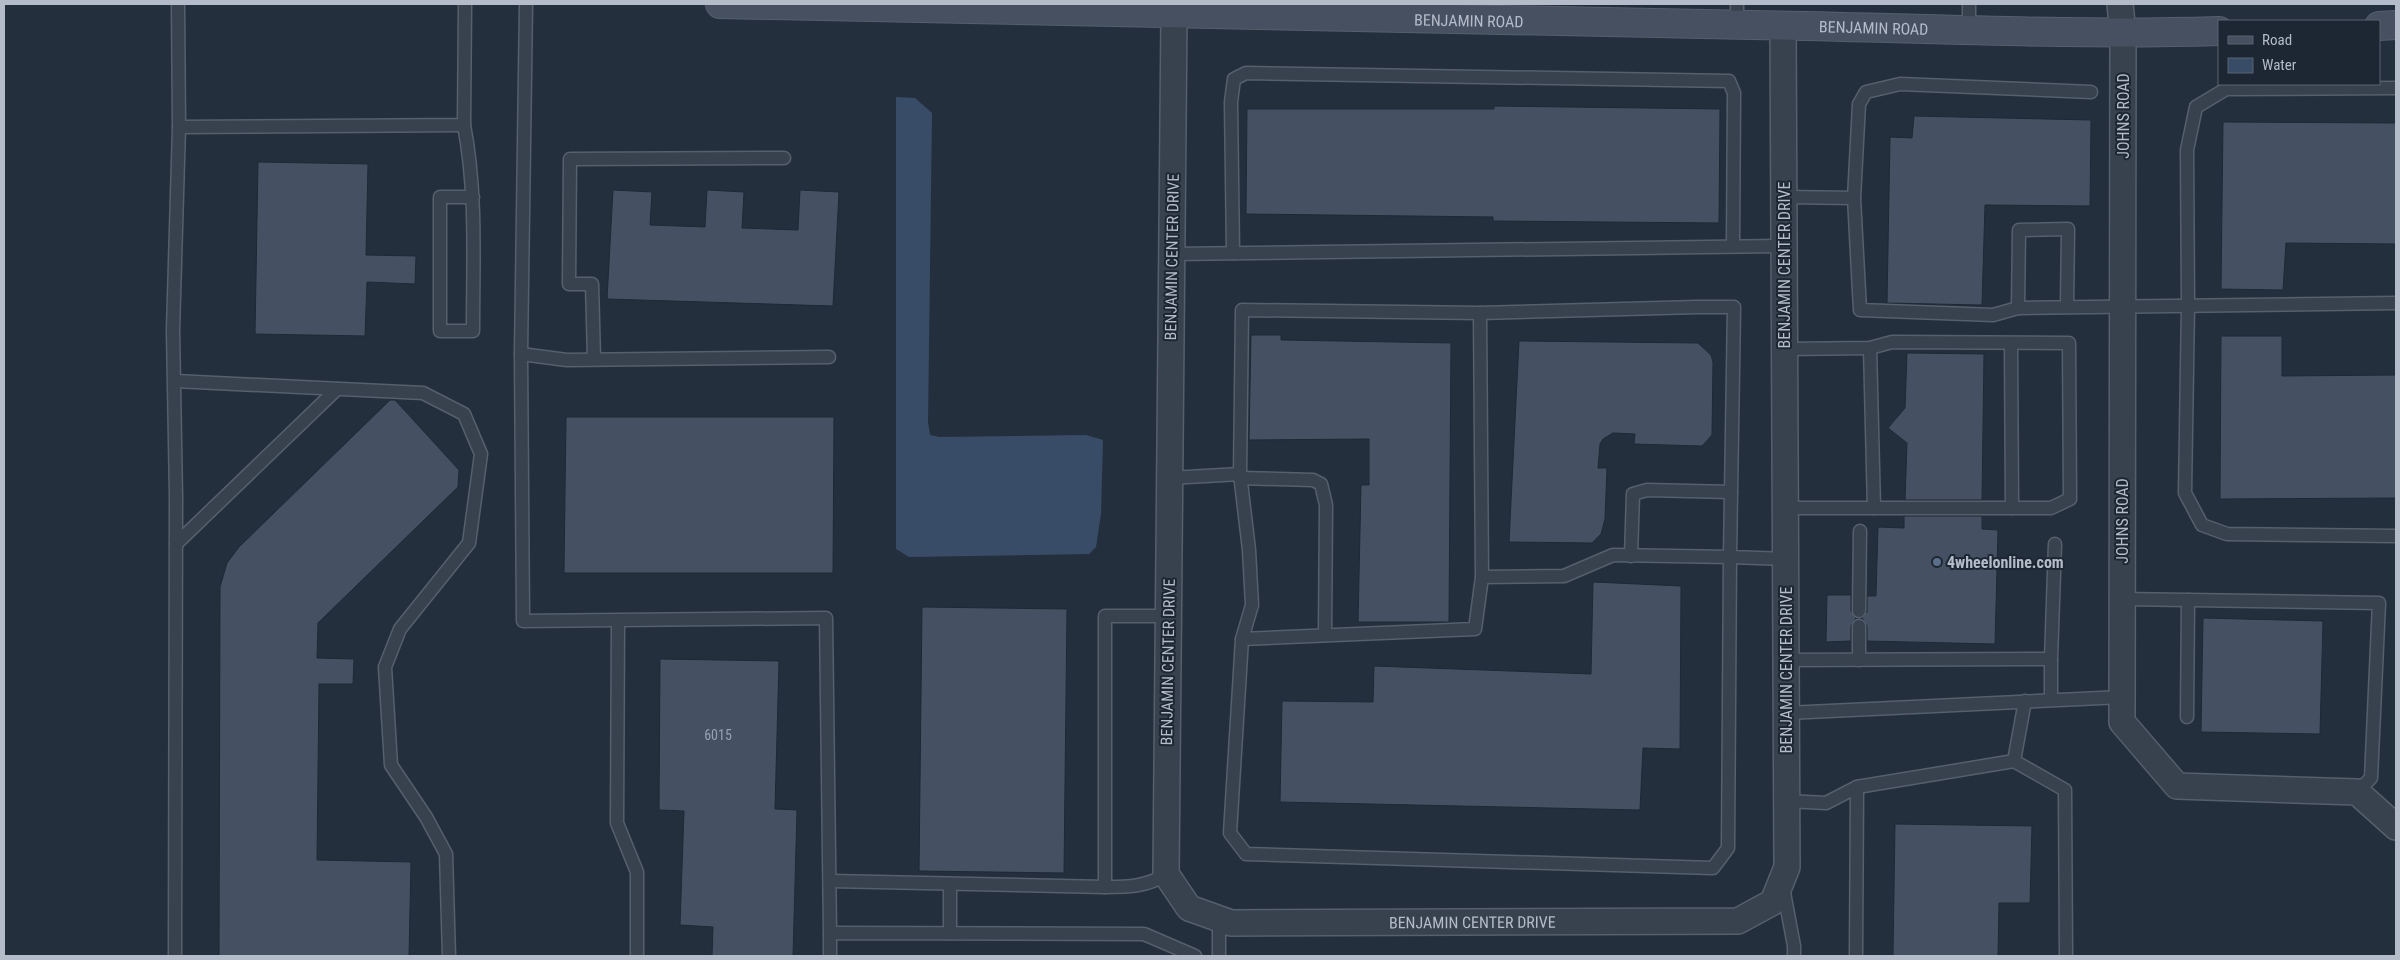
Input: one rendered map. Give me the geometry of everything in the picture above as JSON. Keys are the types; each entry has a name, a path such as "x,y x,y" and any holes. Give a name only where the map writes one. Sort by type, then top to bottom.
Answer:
{"street":[{"name":"BENJAMIN ROAD","path":"720,4 1174,16 1284,11 1737,14 1783,25 1969,17 2124,34 2218,31"},
{"name":"JOHNS ROAD","path":"2120,4 2124,34 2122,722 2177,786 2357,792"},
{"name":"BENJAMIN CENTER DRIVE","path":"1174,16 1166,874 1189,908 1231,923 1738,921 1773,902 1787,867 1783,25"},
{"path":"2380,26 2396,25"},
{"path":"2357,792 2396,827"}],"lane":[{"path":"175,956 176,544 175,381 172,330 179,127 178,4"},
{"path":"465,4 464,125 469,152 473,197 473,331 440,331 440,197 473,197"},
{"path":"526,4 521,354 523,621 826,618 830,956"},
{"path":"1233,253 1231,102 1234,79 1246,73 1729,81 1734,93 1734,246"},
{"path":"2091,92 1900,84 1866,92 1859,104 1854,198 1860,310 1993,315 2018,308 2122,305 2396,303"},
{"path":"2396,88 2226,89 2196,107 2187,150 2188,305 2185,493 2202,525 2227,534 2396,536"},
{"path":"179,127 464,125"},
{"path":"594,359 592,284 569,284 570,159 784,158"},
{"path":"1784,197 1854,198"},
{"path":"2018,308 2019,230 2068,229 2068,307"},
{"path":"1172,254 1784,246"},
{"path":"1697,306 1734,307 1728,848 1713,868 1246,854 1230,833 1242,639 1252,605 1249,550 1240,476 1242,310 1480,313 1697,306"},
{"path":"1242,639 1475,629 1482,577 1480,313"},
{"path":"1785,349 1870,348 1892,342 2069,343 2070,499 2051,508 1785,508"},
{"path":"2012,343 2012,508"},
{"path":"1870,348 1874,508"},
{"path":"521,354 567,360 828,357"},
{"path":"175,381 423,393 464,414 480,454 469,543 400,629 385,667 391,765 426,817 446,854 449,956"},
{"path":"176,544 337,389"},
{"path":"1170,478 1240,476 1313,480 1321,484 1326,505 1325,635"},
{"path":"1631,556 1633,494 1647,490 1731,492"},
{"path":"1860,531 1860,611"},
{"path":"2051,700 2056,544"},
{"path":"1482,577 1564,576 1613,555 1786,559"},
{"path":"2122,599 2379,603 2371,778 2357,792"},
{"path":"2187,717 2188,600"},
{"path":"1105,887 1106,616 1169,616"},
{"path":"618,621 617,823 637,872 637,956"},
{"path":"1859,660 1860,626"},
{"path":"1786,660 2051,659"},
{"path":"1787,713 2122,697"},
{"path":"2014,762 2025,701"},
{"path":"1787,802 1826,803 1857,787 2014,762 2065,790 2066,956"},
{"path":"1856,956 1857,787"},
{"path":"830,881 1105,887 1141,885 1157,880 1166,874"},
{"path":"1782,880 1794,946 1794,956"},
{"path":"950,884 950,933"},
{"path":"1219,919 1219,956"},
{"path":"830,933 1144,934 1195,956"}],"water":[{"path":"896,97 915,98 932,113 928,422 930,435 939,437 1086,435 1103,440 1101,514 1096,547 1089,554 909,557 896,549"}],"building":[{"path":"1494,106 1720,109 1719,223 1493,221 1493,217 1246,214 1247,109 1494,109"},
{"path":"1914,116 2091,120 2090,206 1985,205 1982,305 1887,303 1890,137 1912,138"},
{"path":"2223,122 2396,123 2396,244 2286,243 2283,290 2221,289"},
{"path":"258,162 368,164 366,255 416,256 415,284 367,282 365,336 255,334"},
{"path":"613,190 652,192 650,225 705,227 707,190 744,192 742,228 798,230 800,190 839,192 833,306 607,299"},
{"path":"1251,335 1281,335 1281,340 1451,343 1449,622 1358,622 1361,485 1369,485 1369,439 1249,440"},
{"path":"2221,336 2282,336 2282,376 2396,375 2396,498 2220,499"},
{"path":"1519,341 1698,343 1711,355 1713,362 1712,435 1702,446 1634,444 1635,434 1613,433 1603,439 1600,444 1598,468 1607,468 1605,519 1601,534 1592,543 1509,542"},
{"path":"1907,353 1984,354 1982,500 1905,500 1907,443 1888,428 1905,408"},
{"path":"390,400 395,400 459,470 458,487 318,623 317,658 354,659 353,684 319,684 317,860 411,862 409,956 219,956 220,587 227,563 239,547"},
{"path":"566,417 834,417 833,573 564,573"},
{"name":"4wheelonline.com","path":"1904,516 1982,516 1982,529 1998,530 1995,644 1867,641 1867,626 1862,618 1867,612 1867,596 1876,596 1878,527 1904,528"},
{"path":"1593,582 1681,586 1680,749 1643,748 1640,810 1280,802 1282,701 1373,702 1374,666 1591,674"},
{"path":"1827,595 1851,595 1851,611 1856,618 1851,626 1851,641 1826,642"},
{"path":"922,607 1067,609 1064,873 919,871"},
{"path":"2203,618 2323,621 2320,734 2201,732"},
{"path":"660,659 779,661 775,809 797,810 793,956 712,956 713,927 680,925 684,811 659,810"},
{"path":"1895,824 2032,826 2030,903 1999,903 1998,956 1893,956"}],"place":[{"name":"4wheelonline.com","path":"1937,562"}]}
